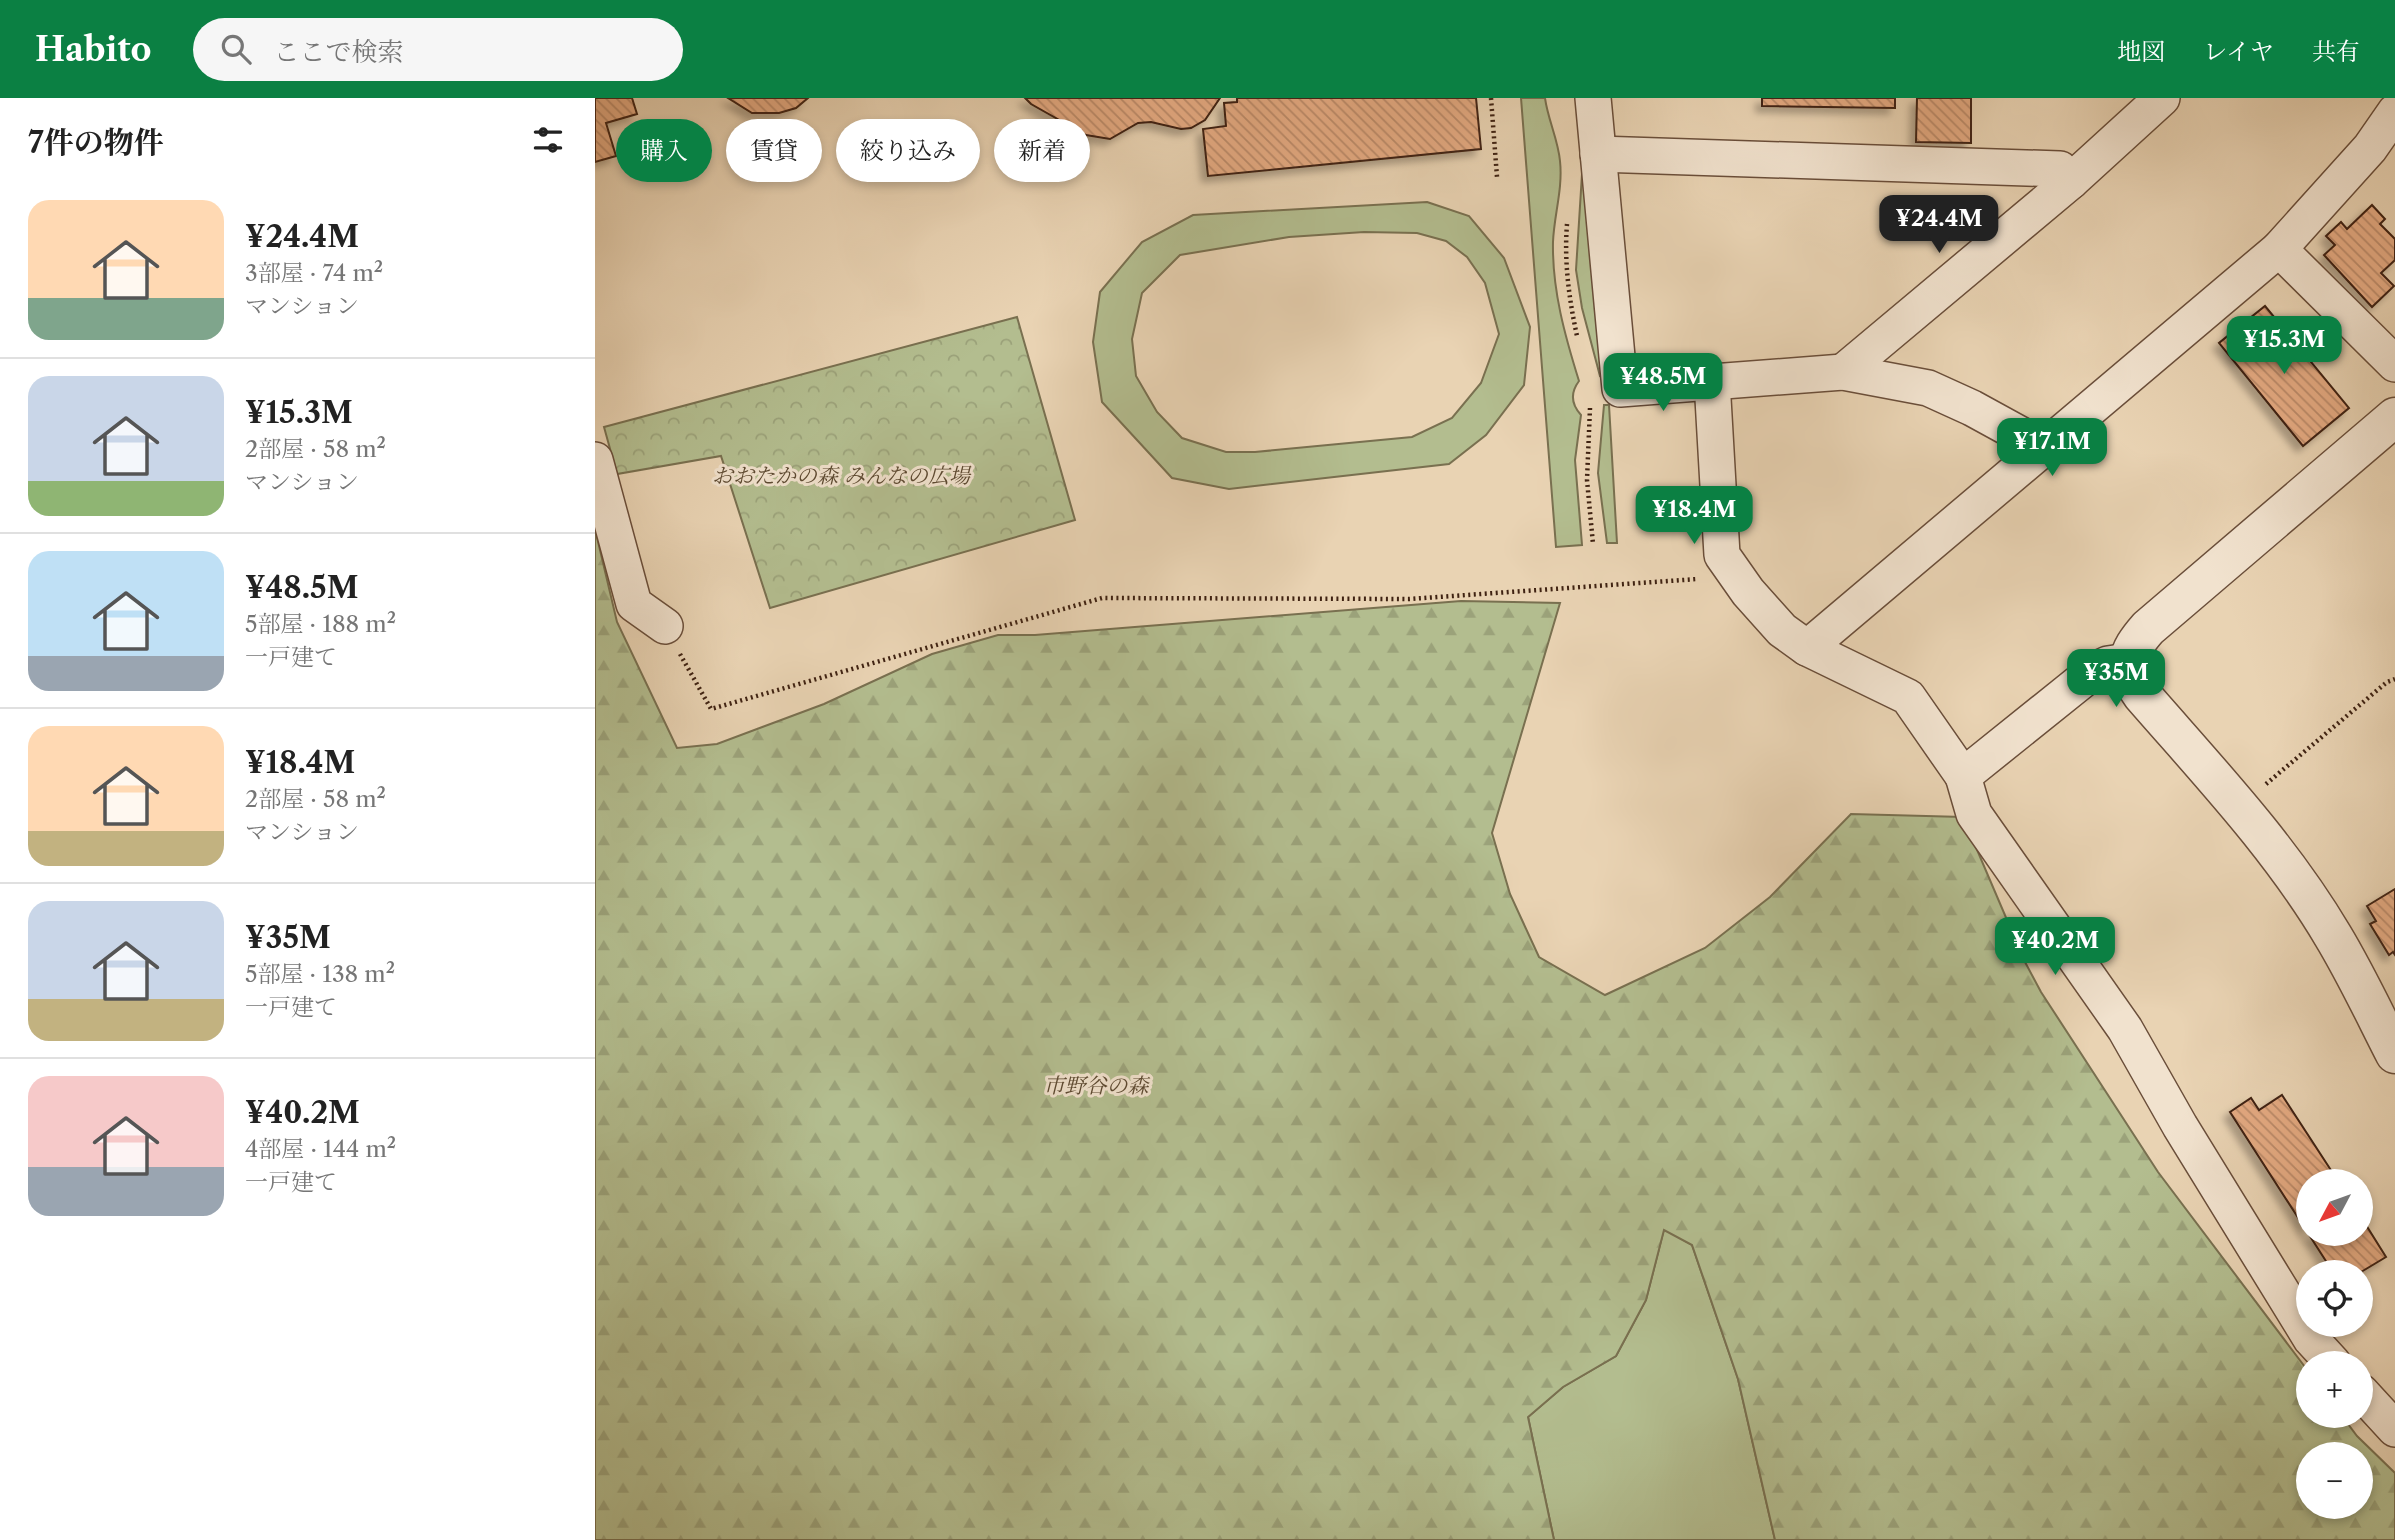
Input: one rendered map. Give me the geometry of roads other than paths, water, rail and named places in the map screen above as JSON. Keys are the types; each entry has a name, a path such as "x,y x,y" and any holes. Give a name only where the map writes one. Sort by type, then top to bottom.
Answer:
{"street":[{"path":"1593,98 1620,389 1843,372 1928,388 2015,431 2041,451"},
{"path":"1843,372 2071,181 2162,98"},
{"path":"1807,648 2279,249 2370,148 2395,112"},
{"path":"1598,154 2060,169 2071,181"},
{"path":"2279,249 2395,364"},
{"path":"1712,381 1722,555 1748,592 1782,630 1807,648 1907,697 1963,776 1974,814 2125,1029 2180,1126 2303,1327 2322,1351"},
{"path":"2395,417 2148,628 2134,643 2128,661 2131,678 2142,695 2266,840 2298,883 2333,936 2395,1054"},
{"path":"595,460 634,604 665,626"},
{"path":"1963,776 2095,670 2108,664 2128,661"},
{"path":"2373,1405 2395,1429"}],"park label":[{"name":"おおたかの森 みんなの広場","path":"841,475"},
{"name":"市野谷の森","path":"1096,1085"}]}
